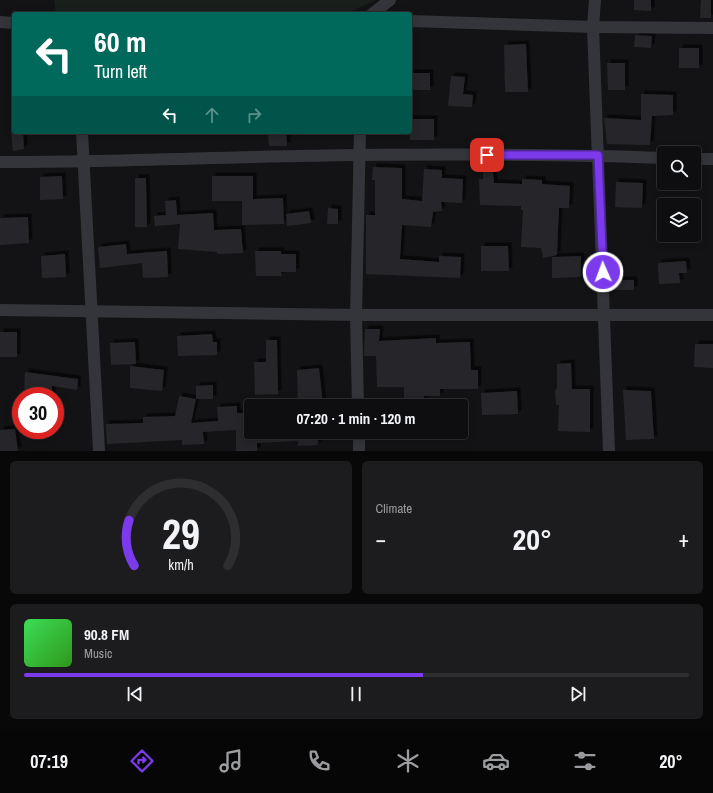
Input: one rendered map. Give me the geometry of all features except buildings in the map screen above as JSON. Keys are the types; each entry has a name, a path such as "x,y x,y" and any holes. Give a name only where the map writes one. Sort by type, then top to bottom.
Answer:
{"street":[{"path":"375,12 390,0"},
{"path":"595,0 593,27 610,451"},
{"path":"412,21 593,27 713,28"},
{"path":"0,22 12,23"},
{"path":"82,134 99,451"},
{"path":"358,399 356,315 360,134"},
{"path":"0,162 83,162 360,155 598,155 657,158"},
{"path":"701,158 713,159"},
{"path":"0,310 356,315 713,315"},
{"path":"359,439 359,451"}],"shaded area":[{"path":"54,0 376,0 349,12 56,12"}],"route":[{"path":"487,155 598,155 603,272"}]}
